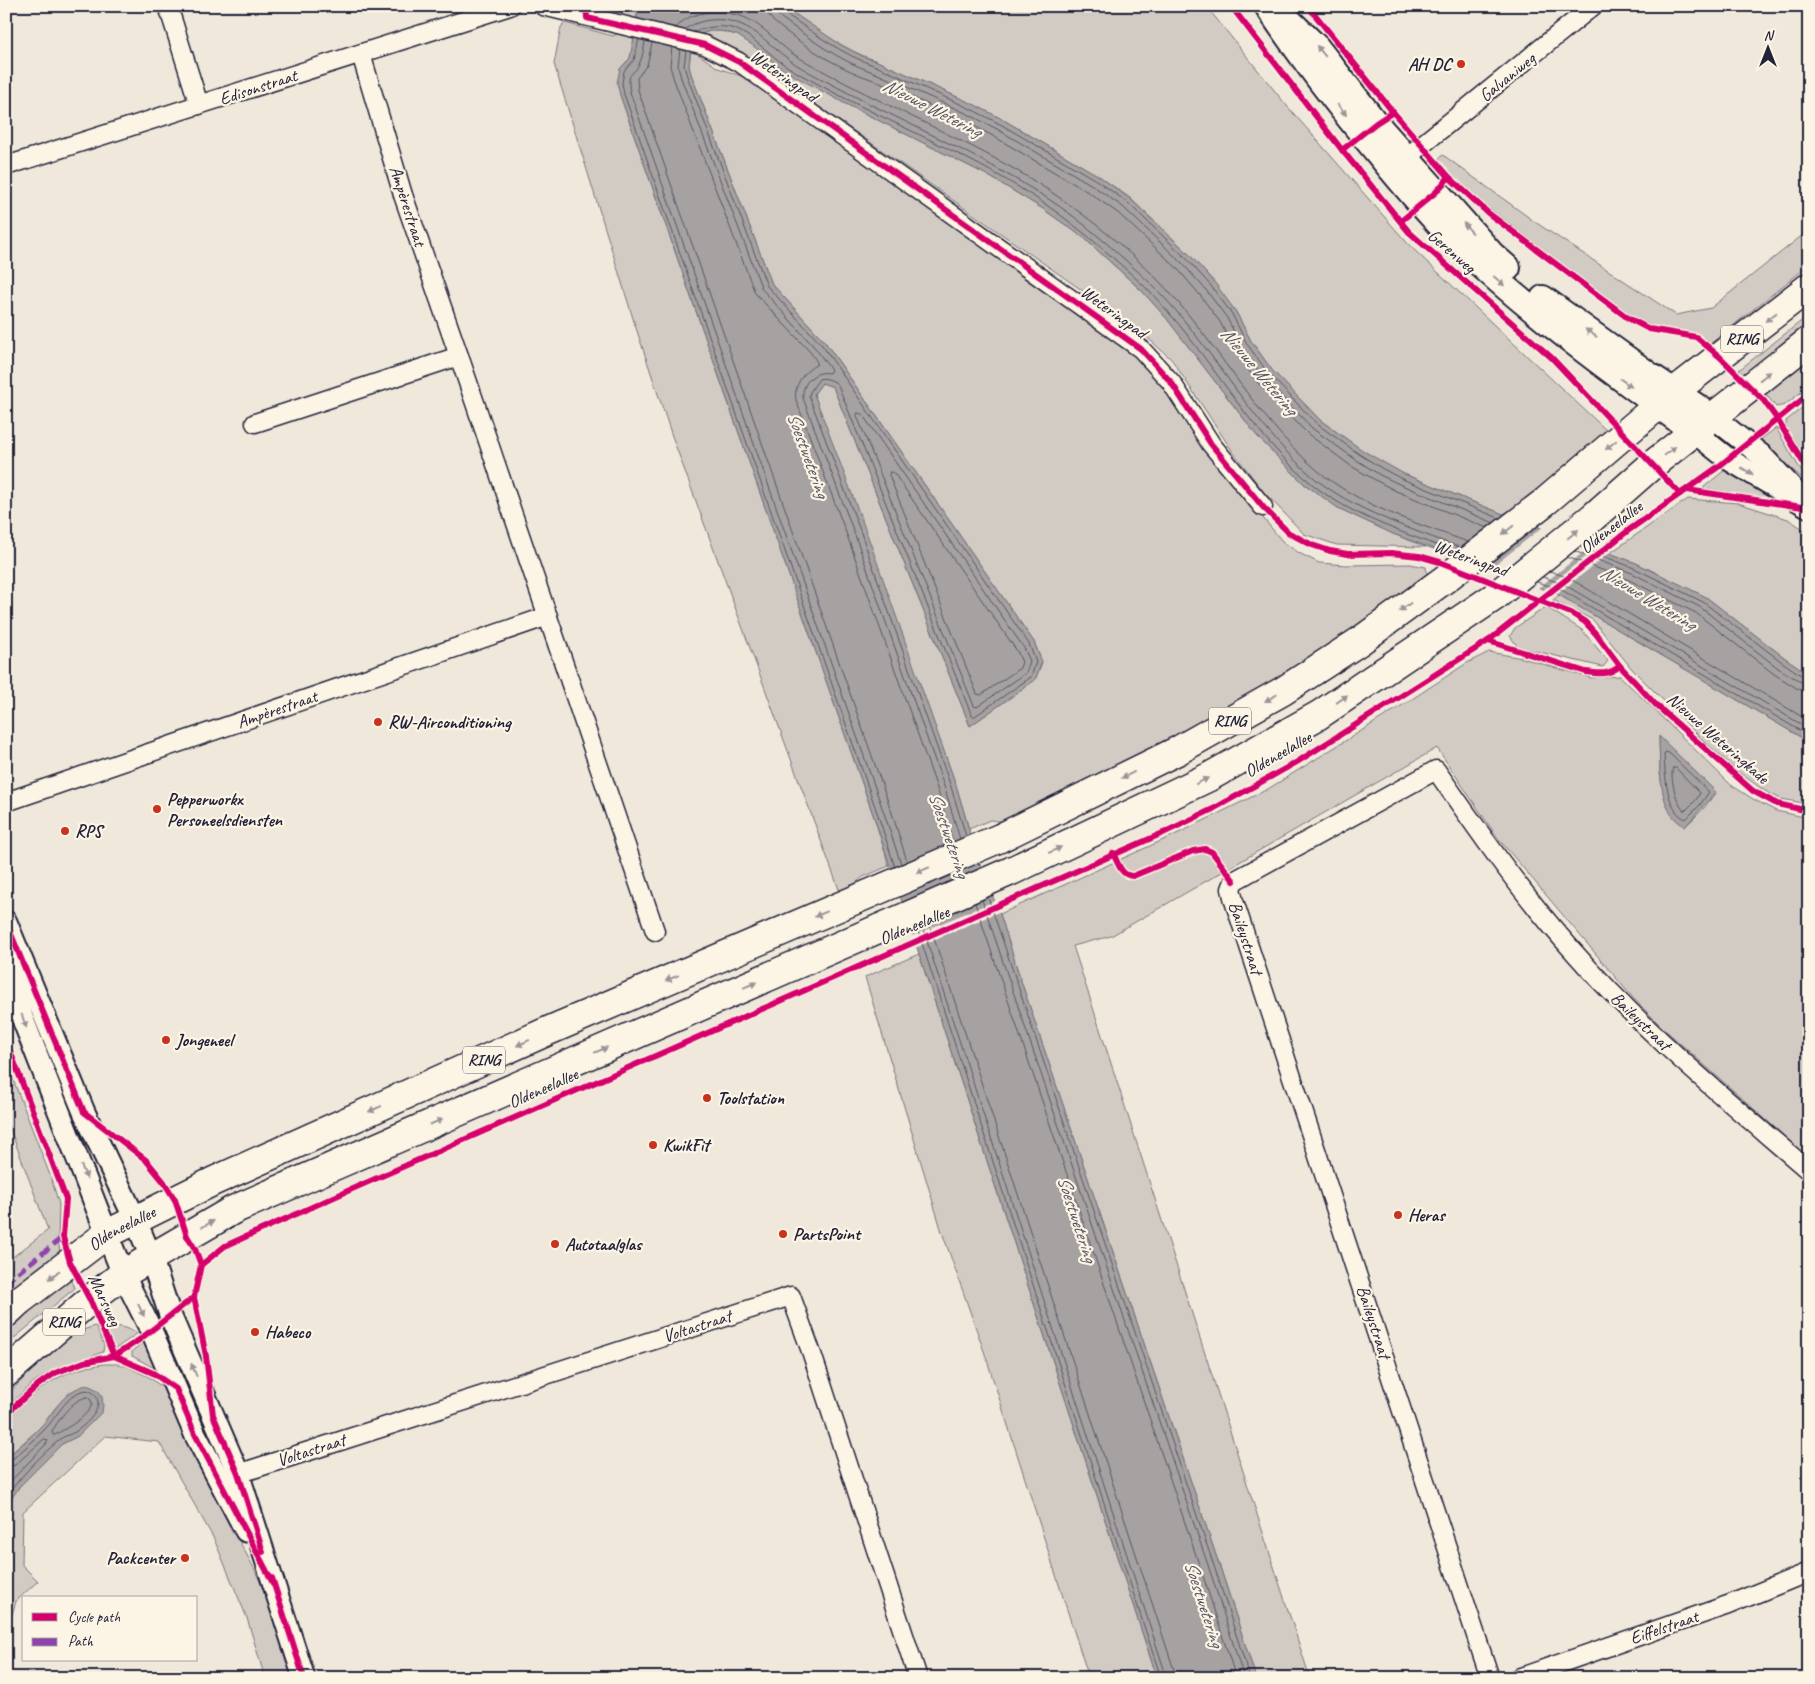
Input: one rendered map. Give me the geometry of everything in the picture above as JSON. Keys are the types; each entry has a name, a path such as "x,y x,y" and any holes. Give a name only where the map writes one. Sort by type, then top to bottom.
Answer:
{"main road":[{"name":"Gerenweg","path":"1267,6 1312,72 1406,158"},
{"name":"Gerenweg","path":"1275,6 1317,47 1376,123 1492,254 1552,306 1666,398 1703,424"},
{"name":"Oldeneelallee","path":"6,1313 106,1234 135,1219 214,1181 548,1031 1000,838 1177,751 1283,691 1360,641 1445,579 1546,501 1666,398 1809,286"},
{"name":"Oldeneelallee","path":"6,1373 123,1274 233,1210 1011,871 1209,777 1319,715 1494,597 1593,517 1652,465 1809,341"}],"street":[{"path":"168,6 199,105"},
{"name":"Edisonstraat","path":"6,166 510,6"},
{"name":"Weteringpad","path":"543,6 705,45 739,62 1141,349 1171,382 1211,444 1262,507"},
{"name":"Galvaniweg","path":"1406,158 1593,6"},
{"name":"Ampèrestraat","path":"361,54 403,195 655,931"},
{"path":"255,423 459,356"},
{"path":"1703,424 1761,455 1809,507"},
{"name":"Ampèrestraat","path":"6,802 548,616"},
{"name":"Baileystraat","path":"1490,1678 1234,902 1232,890 1234,881 1436,770 1511,877 1573,952 1674,1054 1809,1171"},
{"name":"Marsweg","path":"6,922 84,1112 151,1257 228,1476 274,1585 304,1678"},
{"name":"Marsweg","path":"6,958 22,1017 123,1274 151,1330 196,1434 228,1476"},
{"name":"Voltastraat","path":"228,1476 791,1296 812,1354 918,1678"},
{"name":"Eiffelstraat","path":"1518,1678 1728,1605 1809,1572"}],"shaded area":[{"path":"578,6 637,6 637,22"},
{"path":"783,6 1206,6 1287,106 1410,246 1608,432 1513,509 1503,514 1385,465 1320,420 1272,370 1251,341 1236,312 1189,254 1130,198 1099,176 1002,119 973,104 852,51"},
{"path":"565,23 613,36 622,31 635,35 630,58 620,69 620,95 875,820 889,866 863,877 841,895 672,436 636,328 554,64 561,27"},
{"path":"710,31 721,31 737,35 842,102 987,175 1043,209 1084,238 1142,291 1167,319 1257,436 1303,483 1338,508 1426,547 1337,545 1304,534 1264,492 1233,452 1172,360 1149,339 1109,309 768,71 741,55 692,37"},
{"path":"691,49 718,68 747,78 951,224 1107,331 1158,376 1245,496 1282,541 1299,553 1319,563 1347,565 1410,564 1426,567 1427,574 1404,595 1345,641 1180,737 1007,822 990,820 969,829 956,785 814,394 822,383 833,387 970,726 1035,680 1042,662 1034,642 825,342 772,284 691,74 689,66"},
{"path":"1443,155 1535,222 1676,315 1711,308 1809,230 1809,265 1710,344 1693,333 1653,326 1630,315 1482,203 1437,160"},
{"path":"1809,315 1809,331 1749,378 1739,370"},
{"path":"1809,358 1809,386 1785,405 1776,407 1764,392"},
{"path":"1809,402 1809,464 1786,426 1786,421"},
{"path":"1776,428 1809,484 1760,440"},
{"path":"1727,468 1779,500 1703,488"},
{"path":"1688,499 1738,503 1788,519 1809,533 1809,674 1785,658 1706,597 1636,563 1610,553"},
{"path":"1559,595 1809,742 1809,804 1781,799 1765,791 1741,774 1705,742 1632,669 1593,620 1553,600"},
{"path":"1546,607 1582,630 1608,661 1603,667 1518,647 1510,636 1515,628"},
{"path":"1489,652 1522,658 1591,678 1620,676 1731,785 1776,811 1809,818 1809,1158 1664,1029 1633,998 1497,837 1437,748 1111,936 1073,946 1310,1678 1256,1678 1000,914 1183,831 1268,789 1467,663","holes":["1659,737 1716,792 1704,808 1685,827 1664,797 1660,773"]},
{"path":"919,954 1157,1678 1089,1678 985,1354 942,1232 865,977"},
{"path":"6,1061 51,1178 59,1204 58,1238 60,1253 6,1293 6,1262 48,1230 6,1118"},
{"path":"69,1275 75,1288 6,1345 6,1326"},
{"path":"103,1325 122,1327 138,1333 115,1349"},
{"path":"96,1326 104,1345 103,1352 53,1370 35,1381 6,1408 6,1396 48,1355 72,1336"},
{"path":"146,1340 160,1371 132,1356 132,1351"},
{"path":"119,1364 128,1367 149,1377 166,1390 192,1454 255,1570 270,1606 293,1678 265,1678 247,1618 214,1539 159,1442 105,1436 23,1512 22,1565 38,1581 16,1601 6,1635 6,1507 19,1487 62,1444 78,1436 102,1396 92,1387 72,1391 55,1408 43,1425 6,1458 6,1420 39,1390 61,1376 87,1367"}],"water":[{"path":"637,6 783,6 841,45 864,57 973,104 1002,119 1099,176 1130,199 1189,254 1215,283 1236,312 1251,341 1272,370 1320,420 1362,450 1404,474 1503,514 1636,563 1706,597 1785,658 1809,674 1809,742 1559,595 1393,534 1338,508 1303,483 1257,436 1167,319 1142,291 1084,238 1043,209 987,175 842,102 782,69 737,35 721,31 710,31 692,37 689,66 691,74 772,284 825,342 1034,642 1042,662 1035,680 970,726 833,387 822,383 814,394 866,531 956,785 977,857 1000,914 1256,1678 1157,1678 875,820 620,95 617,83 620,69 630,58 637,22"},
{"path":"1659,736 1716,792 1685,827 1671,814 1664,796 1660,776"},
{"path":"87,1385 98,1390 102,1396 102,1412 78,1436 62,1444 19,1487 6,1507 6,1458 37,1430 66,1396 72,1391"}],"pier":[{"path":"1544,526 1594,544 1537,589 1486,572"},
{"path":"1599,546 1612,551 1555,596 1542,591"},
{"path":"997,900 1001,911 915,948 911,936"}],"marked path":[{"path":"6,1282 63,1237"}],"cycle path":[{"name":"Nieuwe Weteringkade","path":"586,6 587,18 705,45 739,62 1141,349 1171,382 1211,444 1263,507 1289,533 1312,545 1330,551 1348,554 1391,553 1419,556 1440,562 1571,613 1585,622 1620,666 1656,705 1753,791 1777,804 1809,811"},
{"path":"1231,6 1342,150 1409,232 1552,358 1680,494"},
{"path":"1308,6 1393,112 1449,177 1488,213 1628,318 1649,329 1696,337 1720,357 1764,401 1809,472"},
{"path":"1342,150 1393,112"},
{"path":"1401,221 1436,192 1449,177"},
{"path":"6,1414 38,1385 55,1373 84,1362 114,1356 139,1340 194,1297 201,1265 225,1246 1163,833 1213,809 1297,762 1488,641 1629,530 1718,467 1809,394"},
{"path":"1687,490 1809,508"},
{"path":"1488,641 1586,672 1604,673 1620,666"},
{"path":"1113,853 1123,871 1133,876 1193,851 1205,849 1212,852 1234,881"},
{"path":"6,922 84,1112 146,1160 164,1182 175,1200 187,1236 195,1249 201,1265"},
{"path":"6,1040 66,1199 63,1237 70,1262 90,1300 114,1356 153,1373 176,1389 195,1434 274,1585"},
{"path":"194,1297 206,1356 213,1415 238,1473 263,1552"},
{"path":"272,1578 304,1678"}],"place":[{"name":"AH DC","path":"1461,64"},
{"name":"RW-Airconditioning","path":"378,722"},
{"name":"Pepperworkx Personeelsdiensten","path":"157,809"},
{"name":"RPS","path":"65,831"},
{"name":"Jongeneel","path":"166,1040"},
{"name":"Toolstation","path":"707,1098"},
{"name":"KwikFit","path":"653,1145"},
{"name":"Heras","path":"1398,1215"},
{"name":"PartsPoint","path":"783,1234"},
{"name":"Autotaalglas","path":"555,1244"},
{"name":"Habeco","path":"255,1332"},
{"name":"Packcenter","path":"185,1558"}],"water label":[{"name":"Nieuwe Wetering","path":"932,108"},
{"name":"Nieuwe Wetering","path":"1259,371"},
{"name":"Soestwetering","path":"808,455"},
{"name":"Nieuwe Wetering","path":"1648,598"},
{"name":"Soestwetering","path":"949,835"},
{"name":"Soestwetering","path":"1077,1219"},
{"name":"Soestwetering","path":"1204,1604"}]}
